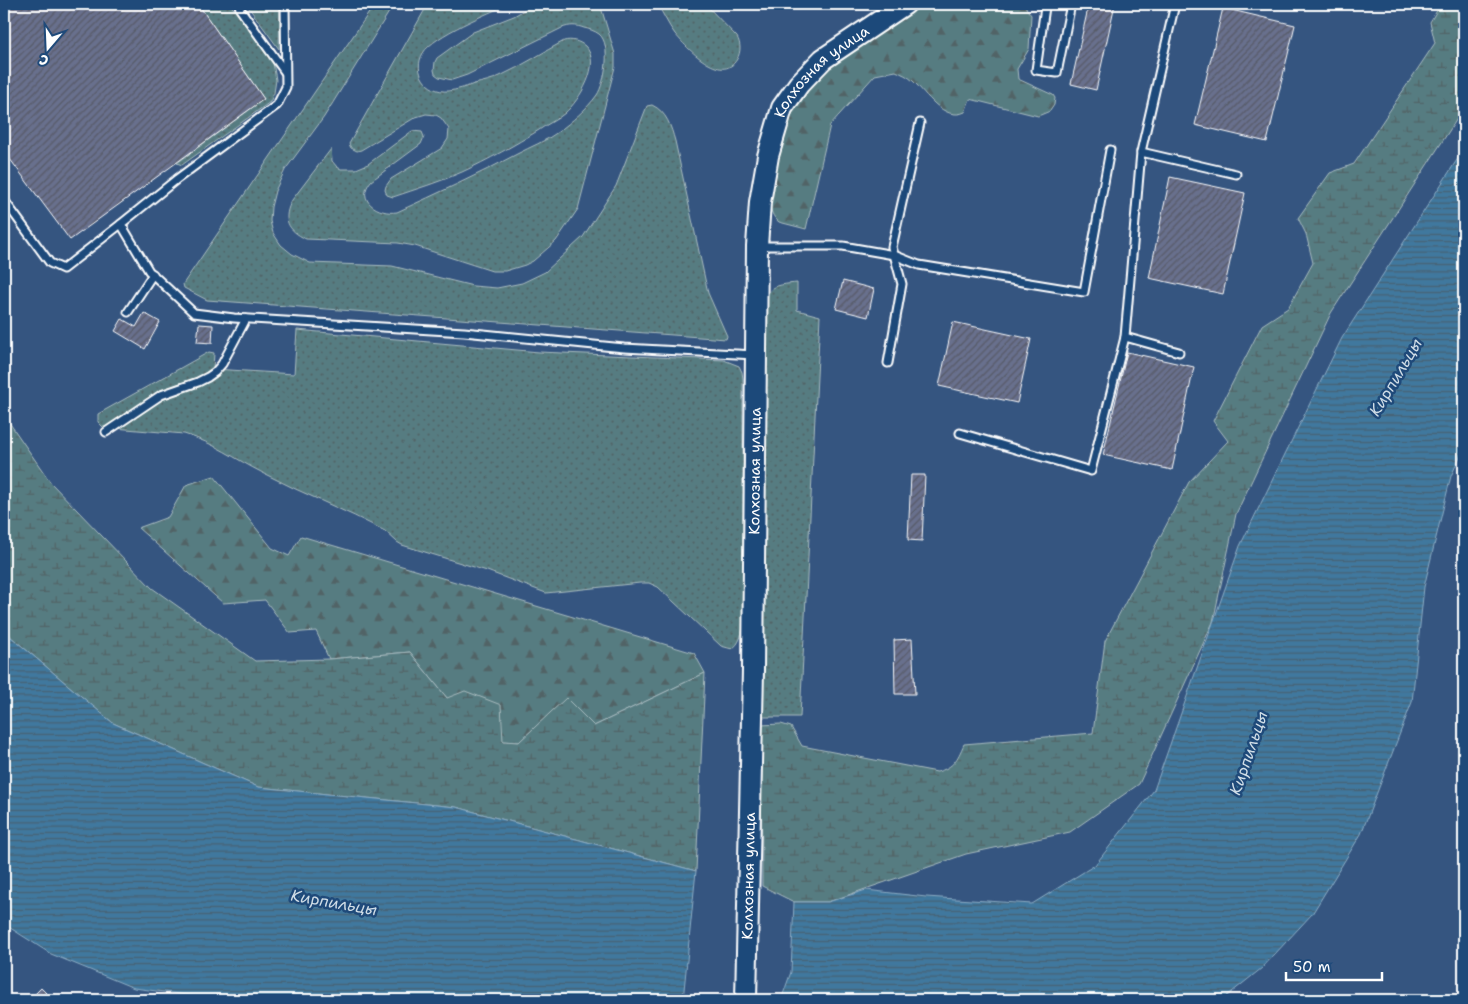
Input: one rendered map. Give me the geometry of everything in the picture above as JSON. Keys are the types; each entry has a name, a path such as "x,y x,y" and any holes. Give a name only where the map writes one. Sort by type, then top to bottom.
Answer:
{"main road":[{"name":"Колхозная улица","path":"746,1000 754,670 757,246 760,202 768,156 782,108 799,84 823,59 905,4"}],"lane":[{"path":"239,4 240,9 285,72"},
{"path":"4,200 50,263 63,269 177,179 277,105 286,87 285,4"},
{"path":"1047,4 1036,70 1057,74 1071,4"},
{"path":"960,433 1091,471 1125,337 1141,152 1175,4"},
{"path":"888,363 902,284 892,247 920,123"},
{"path":"757,246 844,246 894,256 919,265 1084,292 1110,150"},
{"path":"1141,152 1236,174"},
{"path":"121,224 149,271 194,313 246,319 464,332 624,348 756,355"},
{"path":"128,312 153,274"},
{"path":"106,432 161,395 203,380 216,372 246,319"},
{"path":"1125,337 1179,352"}],"green space":[{"path":"198,4 230,4 273,62 276,80 270,102 182,165 177,163 264,99"},
{"path":"247,4 280,4 279,49 249,8"},
{"path":"375,4 394,4 324,117 285,170 275,191 270,221 273,233 281,245 292,254 310,263 392,266 473,286 497,288 522,283 545,272 583,237 616,186 647,106 652,105 665,116 672,130 708,293 727,336 726,339 207,300 184,288 183,284"},
{"path":"428,4 509,4 463,25 429,46 423,53 419,67 424,80 434,89 451,91 494,79 567,40 575,41 585,46 590,53 590,72 577,100 559,118 511,147 472,167 445,179 393,197 387,195 385,190 391,179 442,148 448,139 449,129 441,118 436,115 426,114 416,117 361,150 357,151 351,148 349,144"},
{"path":"534,4 600,4 615,54 615,67 578,209 556,241 533,261 525,265 505,271 492,271 415,246 398,243 306,239 294,232 287,218 292,200 331,149 332,161 337,167 341,169 356,169 368,164 412,131 422,132 424,137 421,144 371,181 367,188 367,200 376,209 397,212 473,177 543,141 579,115 600,89 605,73 606,55 603,39 599,34 578,26 562,28 467,75 452,80 435,74 437,58 473,32 514,16"},
{"path":"657,4 705,4 737,37 740,48 737,59 730,66 723,68 714,66 695,55 675,34"},
{"path":"926,4 1026,4 1026,8 1031,15 1029,49 1017,69 1018,79 1053,95 1055,98 1054,105 1050,111 1038,116 970,99 965,112 950,113 936,105 905,75 896,71 875,75 830,125 806,229 779,222 772,213 770,202 774,166 786,126 806,88 814,78 857,46"},
{"path":"1441,4 1464,4 1464,108 1331,313 1236,514 1213,622 1139,784 1070,832 966,854 828,902 794,902 762,886 761,725 781,724 791,727 802,746 937,772 947,768 954,762 964,744 1093,733 1105,641 1189,482 1228,441 1213,421 1262,325 1288,308 1313,263 1306,234 1298,218 1330,173 1354,164 1435,43 1430,22"},
{"path":"797,283 797,310 820,316 800,717 762,717 766,305 771,289"},
{"path":"297,330 539,352 724,360 739,366 743,379 743,627 737,644 732,649 721,646 658,587 649,583 546,593 487,571 402,545 385,531 278,481 195,438 184,434 103,427 98,422 98,414 209,352 214,353 213,369 294,374"},
{"path":"4,415 51,483 152,588 255,661 329,659 410,652 447,698 465,691 501,705 503,741 519,742 566,698 594,726 705,673 696,871 456,807 258,787 113,723 11,637 4,627"},
{"path":"214,476 272,548 289,556 301,536 694,653 705,673 594,726 566,699 519,742 502,741 447,698 410,652 329,659 316,631 290,633 265,600 223,603 138,528 168,517 186,485"}],"water":[{"name":"Кирпильцы","path":"1464,149 1464,448 1451,476 1424,587 1412,702 1361,834 1312,914 1262,968 1222,1000 781,1000 791,972 794,902 828,902 866,890 926,897 1032,904 1095,865 1154,790 1240,546 1342,338"},
{"name":"Кирпильцы","path":"4,627 11,637 113,723 258,787 456,807 696,871 683,1000 224,1000 134,988 51,954 4,924"}],"building":[{"path":"4,4 198,4 264,99 70,240 4,151"},
{"path":"1089,4 1115,4 1096,90 1071,84"},
{"path":"1223,8 1295,25 1267,142 1195,125"},
{"path":"1170,177 1245,193 1223,294 1149,278"},
{"path":"843,281 874,289 868,317 836,309"},
{"path":"144,313 160,322 145,349 115,331 122,319 136,327"},
{"path":"953,322 1031,339 1017,403 939,386"},
{"path":"199,324 213,325 212,343 197,342"},
{"path":"1127,352 1194,367 1172,470 1103,455"},
{"path":"911,475 925,475 922,541 908,540"},
{"path":"912,639 915,694 895,694 894,640"},
{"path":"41,988 53,1000 29,1000"}]}
